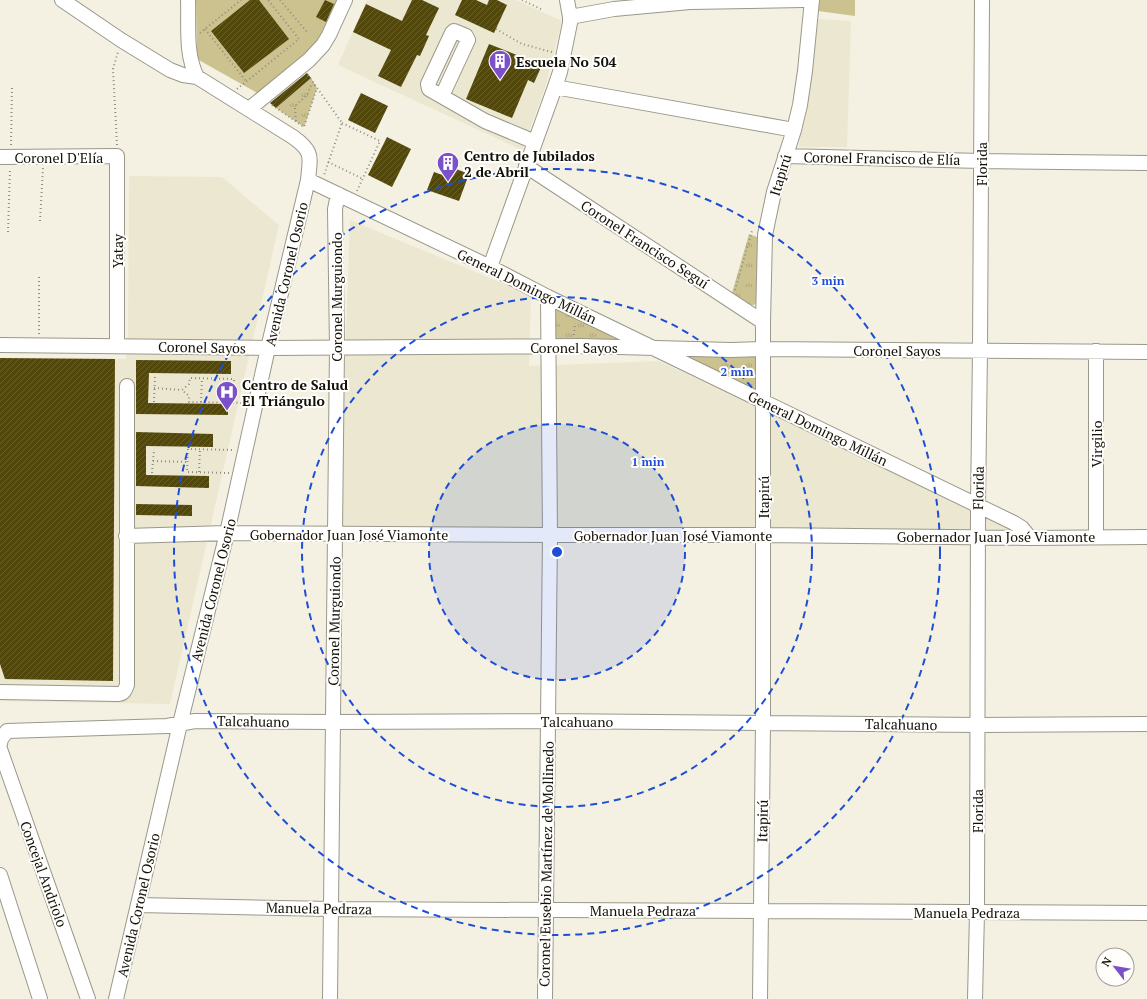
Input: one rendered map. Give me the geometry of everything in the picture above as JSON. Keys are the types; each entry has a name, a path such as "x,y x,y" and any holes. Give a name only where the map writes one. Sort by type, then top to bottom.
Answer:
{"street":[{"path":"62,0 121,40 170,70 183,75 197,77 293,137 307,149 310,157 314,183"},
{"path":"188,0 189,43 192,66 197,77"},
{"path":"249,109 302,66 323,45 345,0"},
{"path":"490,267 555,87 564,55 570,17 567,0"},
{"path":"570,17 614,9 690,2 803,0"},
{"name":"Itapirú","path":"760,999 763,722 763,322 765,235 770,210 800,105 805,72 812,0"},
{"name":"Florida","path":"975,999 977,912 978,506 982,0"},
{"name":"Coronel Francisco de Elía","path":"555,87 794,130"},
{"path":"442,96 485,121 535,142"},
{"name":"Coronel D'Elía","path":"0,157 117,156"},
{"name":"Yatay","path":"117,156 117,346"},
{"name":"Coronel Francisco de Elía","path":"785,156 981,161 1147,163"},
{"name":"Coronel Francisco Seguí","path":"526,166 763,322"},
{"name":"General Domingo Millán","path":"314,183 490,267 577,312 1014,523 1022,528 1030,538"},
{"name":"Avenida Coronel Osorio","path":"116,999 180,724 227,533 268,348 314,183"},
{"name":"Coronel Murguiondo","path":"330,999 337,347 335,209 338,194"},
{"name":"Coronel Eusebio Martínez de Mollinedo","path":"544,999 550,535 548,297"},
{"name":"Coronel Sayos","path":"0,345 268,348 581,346 731,350 1147,352"},
{"name":"Virgilio","path":"1096,351 1096,536"},
{"path":"0,692 119,694 122,693 127,685 127,386"},
{"name":"Gobernador Juan José Viamonte","path":"126,536 227,533 335,533 1030,538 1096,536 1147,537"},
{"name":"Talcahuano","path":"0,744 1,739 8,731 167,726 195,721 763,722 978,725 1147,724"},
{"name":"Concejal Andriolo","path":"0,749 88,999"},
{"path":"0,875 3,894 40,999"},
{"name":"Manuela Pedraza","path":"138,905 332,909 1147,913"}],"path":[{"path":"189,43 241,0"},
{"path":"228,96 299,38 268,0"},
{"path":"280,0 307,32"},
{"path":"524,0 541,9"},
{"path":"205,29 246,81"},
{"path":"496,29 522,44 564,55"},
{"path":"117,156 113,69 121,40"},
{"path":"302,66 342,123 380,141 353,201"},
{"path":"296,122 295,108 300,100 307,96 311,86 314,84"},
{"path":"262,98 304,127 317,88"},
{"path":"314,183 328,162 342,123"},
{"path":"40,221 43,157"},
{"path":"328,162 363,179"},
{"path":"39,276 39,345"},
{"path":"577,312 574,334 581,346"},
{"path":"154,376 154,402"},
{"path":"182,390 189,384 190,378 234,379 234,389"},
{"path":"201,402 202,378"},
{"path":"154,388 182,390 189,396 189,402 256,404"},
{"path":"152,472 154,449"},
{"path":"240,474 187,472 188,449 245,450"},
{"path":"199,472 200,449"},
{"path":"153,461 187,462"}],"shaded area":[{"path":"367,0 516,0 562,21 545,88 522,150 338,65"},
{"path":"818,19 851,21 847,147 799,147"},
{"path":"129,176 222,177 279,225 170,704 0,701 0,358 126,359 128,332"},
{"path":"350,220 531,295 529,366 659,361 1014,530 339,536"}],"green space":[{"path":"196,0 342,0 332,32 259,94 197,59"},
{"path":"820,0 855,0 855,16 818,11"},
{"path":"311,78 317,88 304,127 276,108"},
{"path":"749,234 762,239 758,303 752,305 748,304 732,293"},
{"path":"548,297 651,348 549,346"},
{"path":"651,348 758,355 754,394"}],"building":[{"path":"250,0 259,0 289,39 244,73 211,31"},
{"path":"325,0 334,4 326,22 316,17"},
{"path":"412,0 422,0 439,8 426,35 429,36 420,56 417,55 401,87 378,76 391,50 353,32 366,4 402,21"},
{"path":"462,0 476,0 487,5 489,0 497,0 507,5 494,33 455,15"},
{"name":"Escuela No 504","path":"489,44 542,65 534,83 528,80 512,118 466,99"},
{"path":"307,73 311,78 276,108 270,103"},
{"path":"361,93 388,106 375,133 348,120"},
{"path":"387,137 411,149 392,187 368,175"},
{"name":"Centro de Jubilados 2 de Abril","path":"451,167 469,174 459,201 427,190 434,172 448,177"},
{"path":"0,358 115,359 113,681 5,679 0,664"},
{"path":"136,360 231,361 231,374 149,373 148,403 228,404 228,415 136,414"},
{"path":"136,432 213,434 213,447 146,446 146,475 209,476 209,488 136,486"},
{"path":"136,504 192,505 192,516 136,515"}],"place":[{"name":"Escuela No 504","path":"500,80"},
{"name":"Centro de Jubilados 2 de Abril","path":"448,182"},
{"name":"Centro de Salud El Triángulo","path":"227,412"}]}
